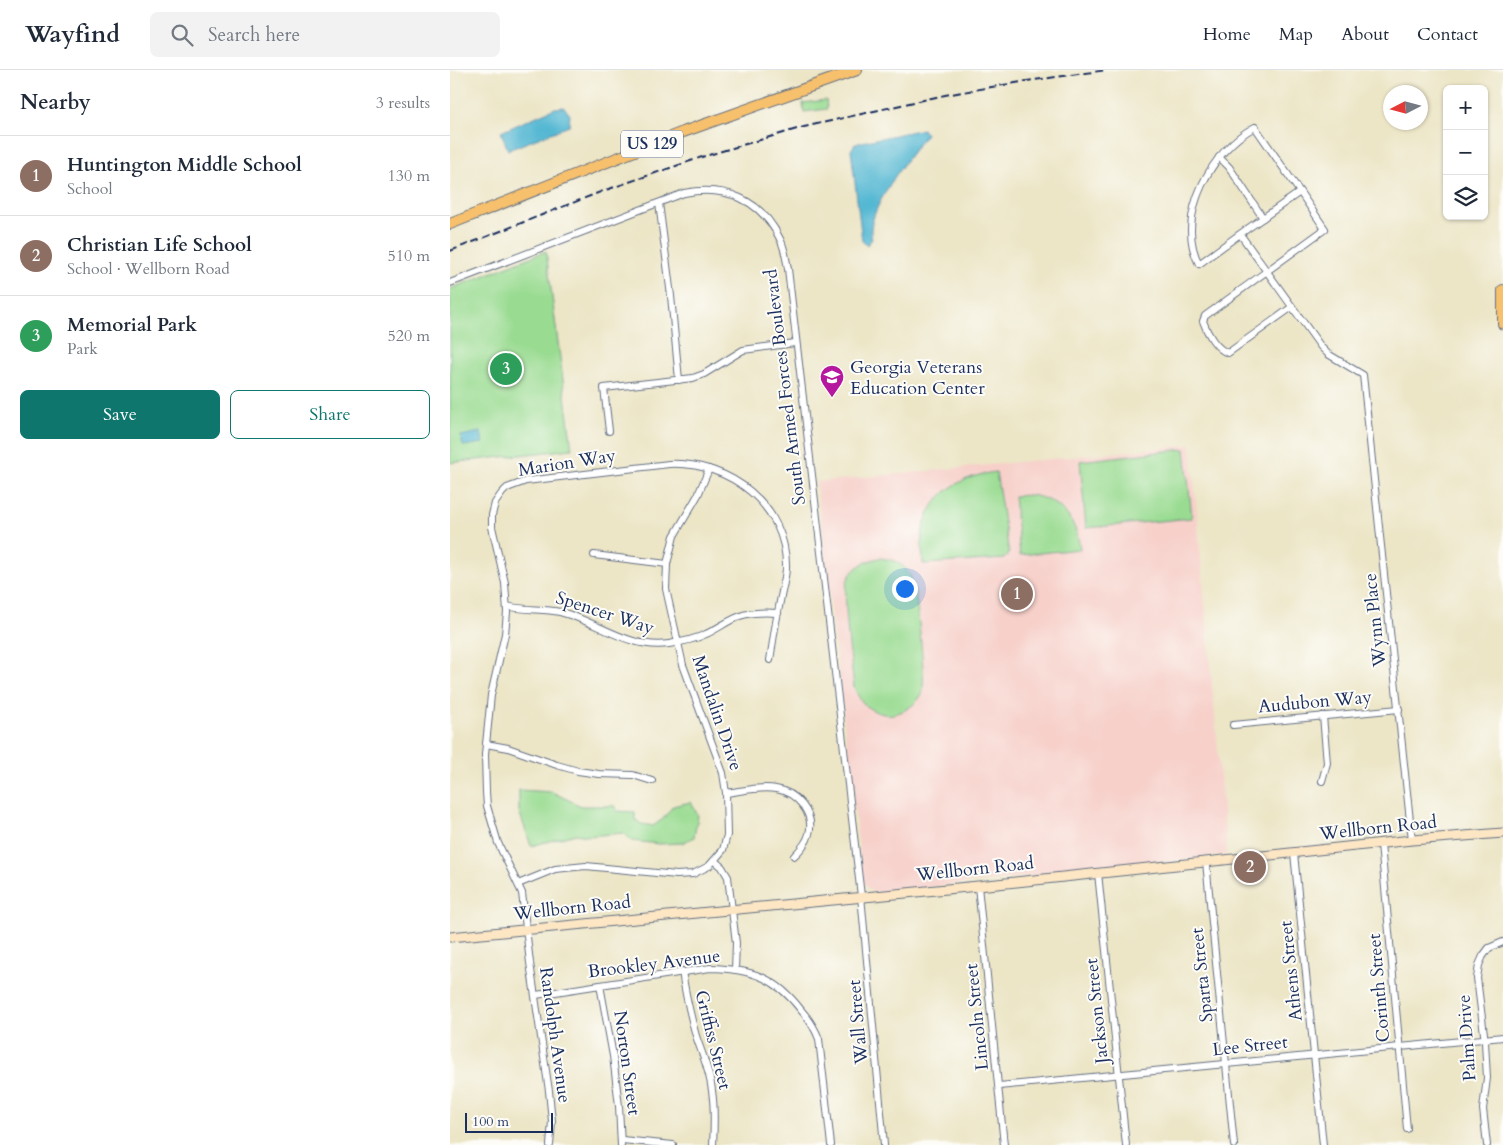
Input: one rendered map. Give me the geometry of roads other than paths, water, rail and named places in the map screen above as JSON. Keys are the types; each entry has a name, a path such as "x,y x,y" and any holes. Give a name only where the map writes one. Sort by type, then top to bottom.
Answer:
{"main road":[{"name":"US 129","path":"450,224 683,132 857,70"},
{"path":"1503,290 1503,324"}],"street":[{"path":"1292,307 1228,353 1222,351 1207,331 1203,321 1205,316 1325,229 1300,192 1255,127 1246,132 1219,157 1206,176 1197,196 1192,224 1193,253 1199,264 1300,192"},
{"path":"1219,157 1229,167 1263,218"},
{"name":"South Armed Forces Boulevard","path":"450,283 659,203 699,190 713,190 732,194 750,202 772,224 781,240 788,269 795,343 861,896"},
{"path":"659,203 679,380"},
{"name":"Wynn Place","path":"1240,234 1321,348 1363,375 1412,840"},
{"path":"609,431 604,388 693,378 704,374 742,350 795,343"},
{"name":"Marion Way","path":"526,929 523,898 498,843 487,806 485,766 491,695 505,634 507,606 504,576 492,521 495,503 507,488 519,482 532,480 669,464 692,464 741,483 762,501 772,517 784,549 785,580 770,660"},
{"name":"Mandalin Drive","path":"708,469 698,495 674,536 667,564 668,599 687,678 720,762 726,793 727,835 722,850 715,861"},
{"path":"594,556 667,564"},
{"name":"Spencer Way","path":"507,606 513,608 545,609 562,613 638,643 659,645 696,639 742,616 763,612 778,613"},
{"name":"Audubon Way","path":"1233,725 1399,709"},
{"path":"1322,780 1327,763 1323,716"},
{"path":"486,744 508,748 556,766 578,771 633,775 652,781"},
{"path":"726,793 768,788 787,792 795,798 808,814 810,824 809,834 805,843 794,856"},
{"name":"Wellborn Road","path":"450,937 978,886 1412,840 1503,833"},
{"name":"Corinth Street","path":"1381,844 1407,1129"},
{"name":"Athens Street","path":"1294,853 1323,1145"},
{"path":"518,884 545,872 575,866 596,866 677,876 701,871 715,861 722,867 728,877 736,943 734,970"},
{"name":"Sparta Street","path":"1206,862 1234,1145"},
{"name":"Jackson Street","path":"1098,873 1126,1145"},
{"name":"Lincoln Street","path":"978,886 1004,1145"},
{"name":"Wall Street","path":"861,896 884,1145"},
{"name":"Randolph Avenue","path":"526,929 550,1098 552,1121 550,1145"},
{"name":"Palm Drive","path":"1487,1145 1483,1108 1487,1078 1477,978 1483,956 1489,948 1499,942 1503,942"},
{"name":"Brookley Avenue","path":"536,995 710,968 734,970 760,976 789,994 812,1024 821,1048 831,1145"},
{"name":"Griffiss Street","path":"682,972 688,1004 712,1091 714,1123 712,1145"},
{"name":"Norton Street","path":"600,985 612,1056 622,1142"},
{"name":"Lee Street","path":"999,1086 1503,1037"},
{"path":"622,1142 673,1145"}],"water":[{"path":"564,107 570,115 569,126 508,150 501,132 555,108"},
{"path":"923,129 926,134 900,169 881,200 871,228 872,239 867,245 862,241 851,150 855,144"},
{"path":"481,432 483,443 463,446 461,436"}],"railway":[{"path":"450,251 603,191 705,156 804,127 945,95 1107,70"}],"place":[{"name":"Memorial Park","path":"506,369"},
{"name":"Georgia Veterans Education Center","path":"832,398"},
{"name":"Huntington Middle School","path":"1017,594"},
{"name":"Christian Life School","path":"1250,867"}]}
